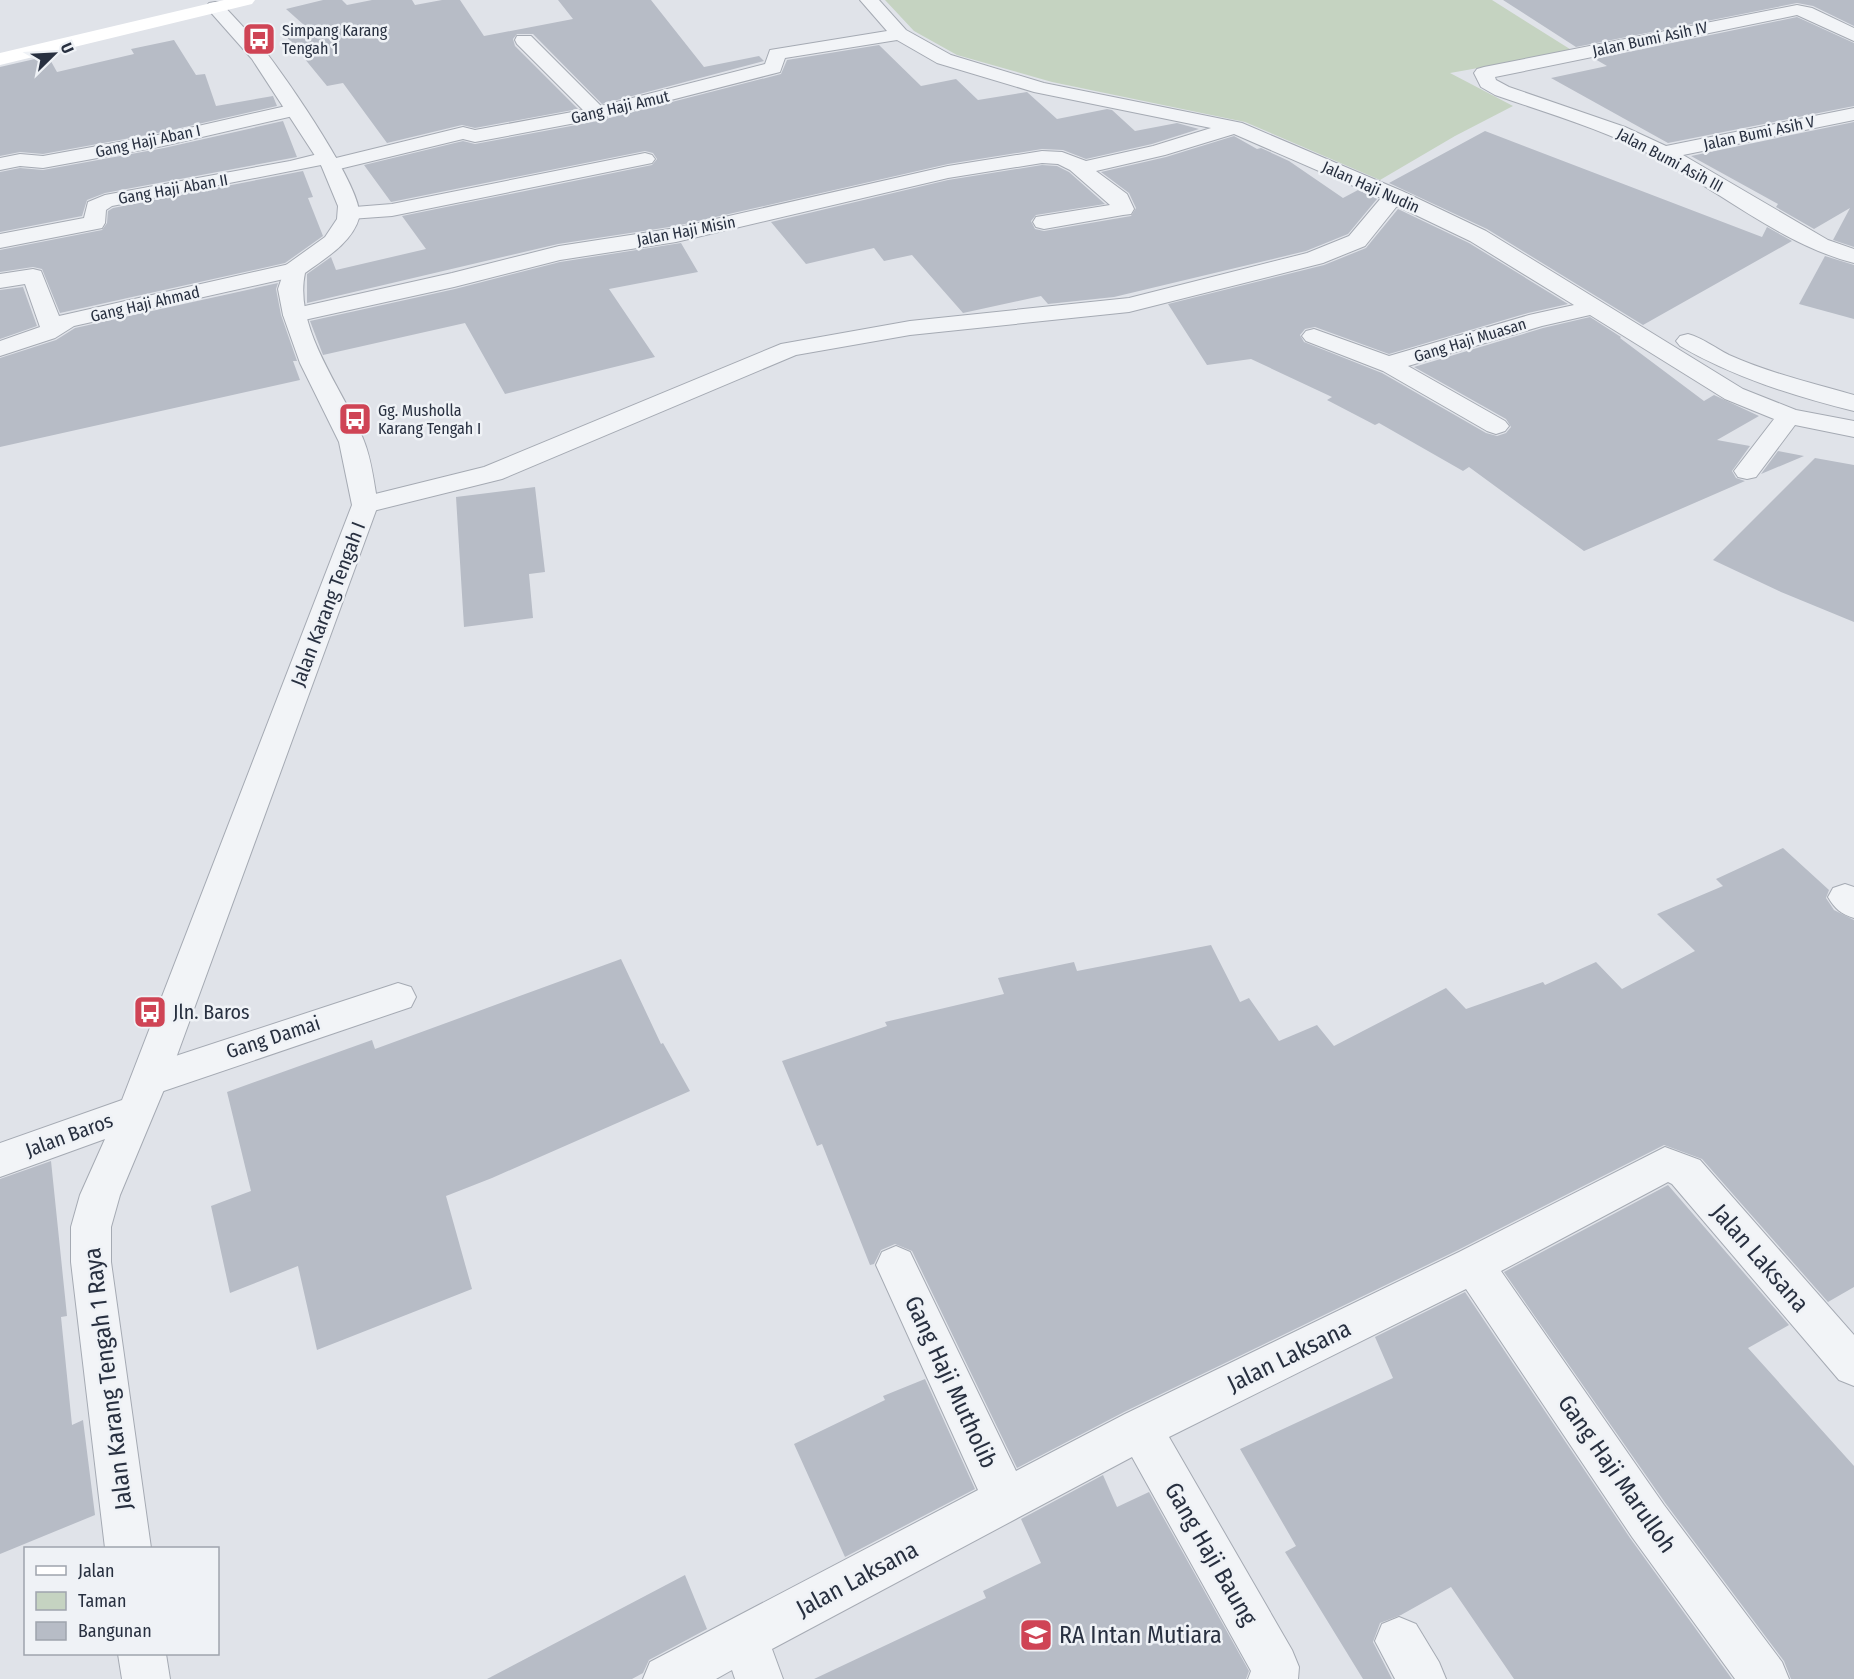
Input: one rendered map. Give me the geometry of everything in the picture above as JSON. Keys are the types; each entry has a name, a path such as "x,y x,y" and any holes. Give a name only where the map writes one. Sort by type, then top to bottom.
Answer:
{"main road":[{"path":"0,59 246,0"}],"street":[{"name":"Jalan Haji Nudin","path":"869,0 900,34 944,59 1041,88 1235,127 1394,196 1478,236 1734,394 1790,416 1854,429"},
{"path":"215,7 259,56 295,110 329,162 350,213 333,242 294,270"},
{"name":"Jalan Bumi Asih IV","path":"1484,73 1797,10 1854,35"},
{"name":"Gang Haji Amut","path":"329,162 463,133 475,136 597,113 773,68 777,54 900,34"},
{"path":"524,40 597,113"},
{"name":"Jalan Bumi Asih III","path":"1484,73 1488,83 1503,91 1618,131 1664,153 1820,245 1854,256"},
{"name":"Gang Haji Aban I","path":"0,164 20,160 43,162 152,142 295,110"},
{"name":"Jalan Bumi Asih V","path":"1664,153 1854,114"},
{"path":"1077,166 1086,167 1158,151 1235,127"},
{"name":"Jalan Haji Misin","path":"295,315 454,280 559,253 676,236 948,172 1042,157 1062,158 1077,166"},
{"path":"350,213 392,210 645,159"},
{"name":"Gang Haji Aban II","path":"0,242 94,223 96,207 105,201 329,162"},
{"path":"1044,222 1123,209 1119,199 1077,166"},
{"path":"365,505 493,473 790,349 910,328 1130,305 1315,258 1357,241 1394,196"},
{"name":"Jalan Karang Tengah I","path":"143,1095 365,505 352,442 312,363 295,315 290,289 294,270"},
{"name":"Gang Haji Ahmad","path":"0,350 47,333 66,321 294,270"},
{"path":"0,281 33,276 52,328"},
{"name":"Gang Haji Muasan","path":"1496,426 1392,366 1393,363 1537,320 1596,307"},
{"path":"1676,333 1721,360 1788,384 1854,403"},
{"path":"1314,336 1392,366"},
{"path":"1747,471 1790,416"},
{"name":"Gang Damai","path":"143,1095 398,997"},
{"name":"Jalan Baros","path":"0,1160 143,1095"},
{"name":"Jalan Karang Tengah 1 Raya","path":"128,1547 90,1262 91,1227 100,1195 143,1095"},
{"name":"Jalan Laksana","path":"667,1679 752,1659 1006,1500 1140,1429 1473,1265 1665,1164 1686,1172 1854,1365"},
{"name":"Gang Haji Mutholib","path":"896,1265 1006,1500"},
{"name":"Gang Haji Marulloh","path":"1473,1265 1648,1521 1765,1679"},
{"name":"Gang Haji Baung","path":"1140,1429 1275,1667 1275,1676 1272,1679"},
{"path":"142,1655 146,1679"}],"green space":[{"path":"885,0 1492,0 1573,51 1450,73 1513,106 1455,136 1380,180 1245,122 1052,82 957,55 914,31"}],"building":[{"path":"323,0 342,0 347,5 372,0 412,0 415,5 442,0 460,0 484,36 573,19 558,0 651,0 704,67 759,56 764,61 602,104 533,34 517,34 513,39 515,46 578,109 475,128 462,125 387,143 343,83 327,86 281,30 304,25 286,9"},
{"path":"1503,0 1854,0 1854,26 1813,6 1797,3 1576,47"},
{"path":"1797,17 1854,43 1854,106 1668,143 1551,78 1607,66 1595,59"},
{"path":"174,40 196,75 205,74 216,106 273,96 277,106 163,132 43,154 20,152 0,156 0,67 48,56 57,72 134,54 131,49"},
{"path":"879,45 921,86 956,79 978,100 1027,92 1057,119 1107,109 1112,110 1135,131 1177,123 1199,129 1152,144 1086,159 1063,150 1042,149 948,164 676,226 558,244 307,303 307,274 331,257 336,270 426,249 402,216 652,165 657,159 653,153 645,151 391,202 364,165 463,141 475,144 598,121 781,74 787,60"},
{"path":"283,121 297,157 105,193 87,200 82,216 0,232 0,172 20,168 43,170 164,148"},
{"path":"1854,122 1854,247 1833,240 1850,208 1814,229 1776,207 1778,204 1691,156"},
{"path":"1485,131 1762,237 1767,227 1792,241 1643,325 1487,229 1389,183"},
{"path":"1234,136 1257,149 1261,148 1289,161 1343,198 1358,190 1377,199 1348,234 1306,251 1114,297 1048,304 1041,296 963,313 912,255 884,261 874,248 806,264 771,222 948,180 1042,165 1057,166 1069,172 1105,204 1036,215 1031,221 1035,229 1044,231 1131,216 1136,208 1129,193 1101,172 1166,157"},
{"path":"303,171 313,197 308,198 323,236 285,263 60,313 42,269 33,267 0,272 0,250 102,230 107,223 108,211 113,208"},
{"path":"1398,209 1469,243 1568,304 1528,313 1389,354 1315,327 1305,329 1300,335 1304,342 1382,373 1486,433 1497,436 1506,433 1511,427 1506,419 1414,367 1543,328 1590,317 1621,337 1704,401 1714,395 1759,416 1717,440 1750,446 1732,471 1736,478 1745,481 1584,551 1469,467 1463,471 1379,423 1375,425 1327,400 1332,397 1251,359 1207,365 1168,304 1324,265 1366,248"},
{"path":"681,243 698,272 609,289 655,357 505,394 465,323 323,355 310,321 455,289 560,262"},
{"path":"1825,256 1854,265 1854,319 1799,304"},
{"path":"278,283 276,289 281,315 297,361 293,361 300,380 0,447 0,358 56,340 75,328"},
{"path":"23,287 37,326 0,339 0,290"},
{"path":"1778,451 1804,456 1761,474"},
{"path":"1815,458 1854,465 1854,622 1781,592 1713,560"},
{"path":"535,487 545,572 529,574 533,618 464,627 456,497"},
{"path":"1783,848 1829,890 1826,898 1834,910 1854,920 1854,1287 1828,1302 1702,1159 1664,1145 1458,1250 1124,1412 1017,1468 912,1251 895,1244 881,1250 874,1264 870,1265 822,1144 817,1146 782,1061 887,1026 885,1022 1004,994 998,978 1074,962 1077,971 1211,945 1240,1002 1249,998 1279,1041 1317,1025 1334,1046 1446,988 1466,1009 1543,982 1545,985 1596,962 1622,989 1695,951 1657,914 1723,886 1716,879"},
{"path":"621,959 661,1044 663,1043 690,1091 446,1196 472,1289 317,1350 298,1266 230,1293 211,1206 251,1191 227,1092 372,1040 375,1049"},
{"path":"51,1161 67,1316 61,1317 72,1425 83,1420 95,1515 0,1554 0,1179"},
{"path":"1668,1185 1789,1325 1748,1348 1854,1466 1854,1679 1791,1679 1784,1661 1666,1504 1504,1272"},
{"path":"1465,1292 1630,1538 1732,1679 1514,1679 1451,1587 1401,1615 1380,1623 1373,1642 1392,1679 1363,1679 1285,1552 1296,1546 1240,1449 1393,1378 1375,1337"},
{"path":"925,1379 975,1489 845,1557 794,1444 885,1400 883,1396"},
{"path":"1103,1475 1117,1507 1149,1492 1249,1671 1246,1679 814,1679 986,1598 983,1591 1041,1563 1021,1519"},
{"path":"685,1575 707,1629 649,1660 643,1673 632,1679 487,1679"}],"place":[{"name":"Simpang Karang Tengah 1","path":"259,39"},
{"name":"Gg. Musholla Karang Tengah I","path":"355,419"},
{"name":"Jln. Baros","path":"150,1012"},
{"name":"RA Intan Mutiara","path":"1036,1635"}]}
